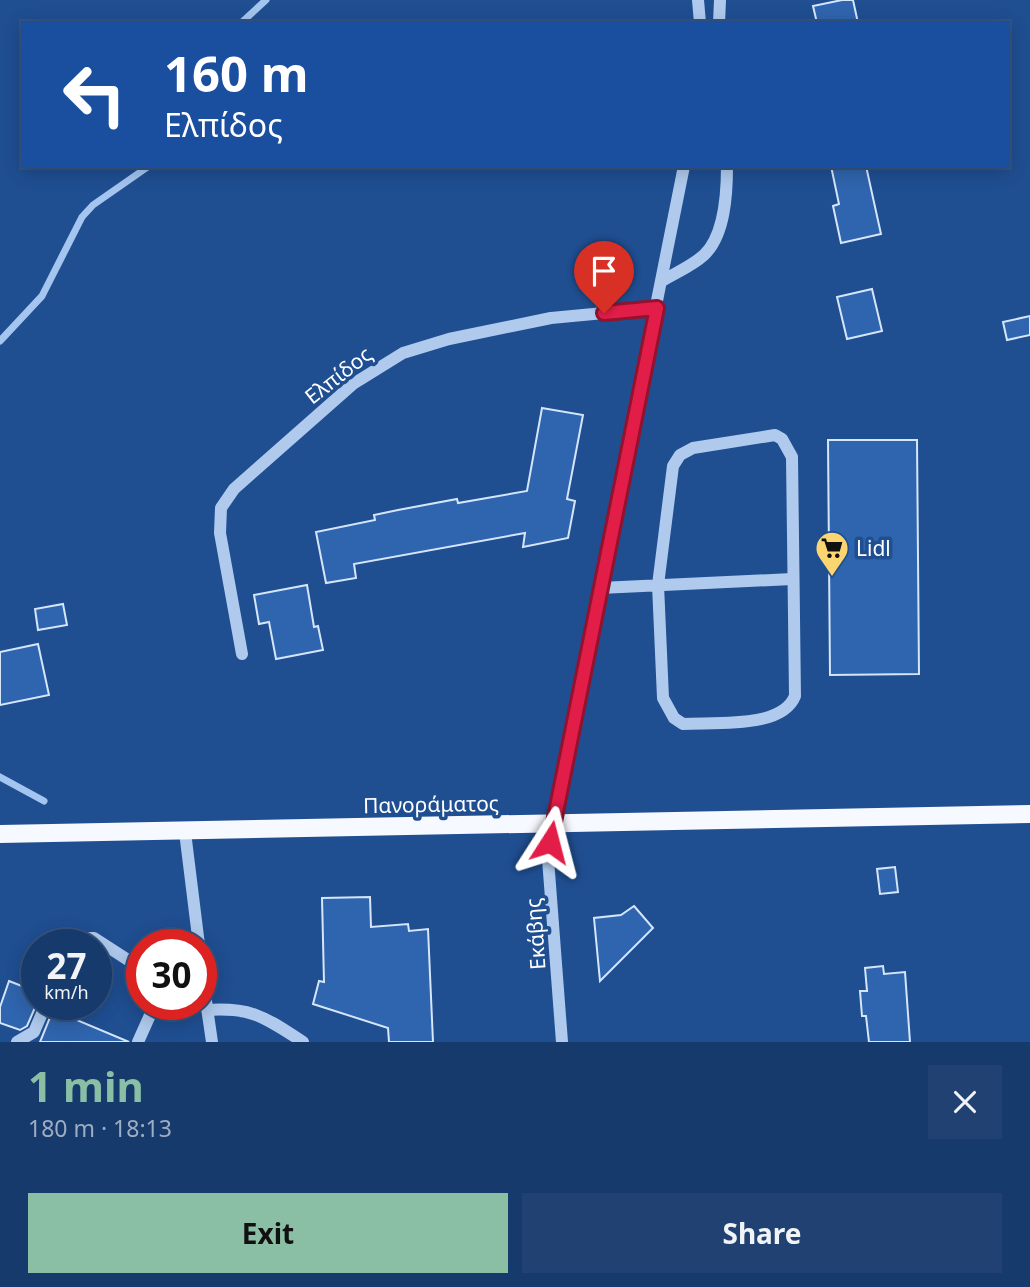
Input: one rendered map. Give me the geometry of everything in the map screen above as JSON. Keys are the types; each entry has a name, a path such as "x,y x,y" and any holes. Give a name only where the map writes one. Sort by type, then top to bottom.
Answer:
{"main road":[{"name":"Πανοράματος","path":"0,834 1030,814"}],"street":[{"path":"698,0 699,21"},
{"path":"719,21 720,0"},
{"name":"Εκάβης","path":"562,1042 548,859 552,824 684,168"},
{"path":"662,281 697,261 713,242 722,219 727,168"},
{"name":"Ελπίδος","path":"242,654 220,533 221,508 242,482 353,384 403,353 449,338 551,318 657,308"},
{"path":"775,435 782,439 792,457 795,695 792,704 769,719 683,724 674,718 663,698 658,585 673,466 680,455 693,447 775,435"},
{"path":"600,588 792,579"},
{"path":"185,832 197,929"},
{"path":"217,1009 234,1008 253,1012 303,1042"},
{"path":"16,1042 31,1036 38,1020"},
{"path":"138,1042 148,1020"},
{"path":"209,1020 212,1042"}],"building":[{"path":"853,0 858,21 817,21 813,6"},
{"path":"831,168 866,168 881,234 841,243 833,206 839,204"},
{"path":"872,289 882,331 847,339 837,297"},
{"path":"1030,316 1030,335 1007,340 1003,322"},
{"path":"542,408 583,415 567,499 575,501 568,538 523,547 525,533 354,564 356,578 326,583 316,532 375,520 374,515 398,510 457,499 458,503 527,491"},
{"name":"Lidl","path":"828,440 917,440 919,674 830,675"},
{"path":"307,585 314,627 318,626 323,650 276,659 269,622 259,624 254,595"},
{"path":"63,604 67,625 38,630 35,609"},
{"path":"38,644 49,695 0,705 0,652"},
{"path":"895,867 898,892 880,894 877,869"},
{"path":"370,897 371,927 408,924 409,931 428,929 433,1042 389,1042 388,1028 313,1004 319,981 324,982 322,898"},
{"path":"634,906 653,928 600,981 594,918 621,915"},
{"path":"883,966 884,974 905,972 910,1042 869,1042 866,1016 862,1016 860,991 867,991 865,968"},
{"path":"9,981 21,986 21,1020 30,1020 27,1026 20,1030 0,1023 0,1007"},
{"path":"49,1020 77,1020 129,1042 40,1042"}],"waterway":[{"path":"243,21 266,0"},
{"path":"0,341 42,296 82,217 93,205 146,168"},
{"path":"0,777 44,801"}],"place":[{"name":"Lidl","path":"832,578"}],"route":[{"path":"550,842 657,308 604,313"}]}
